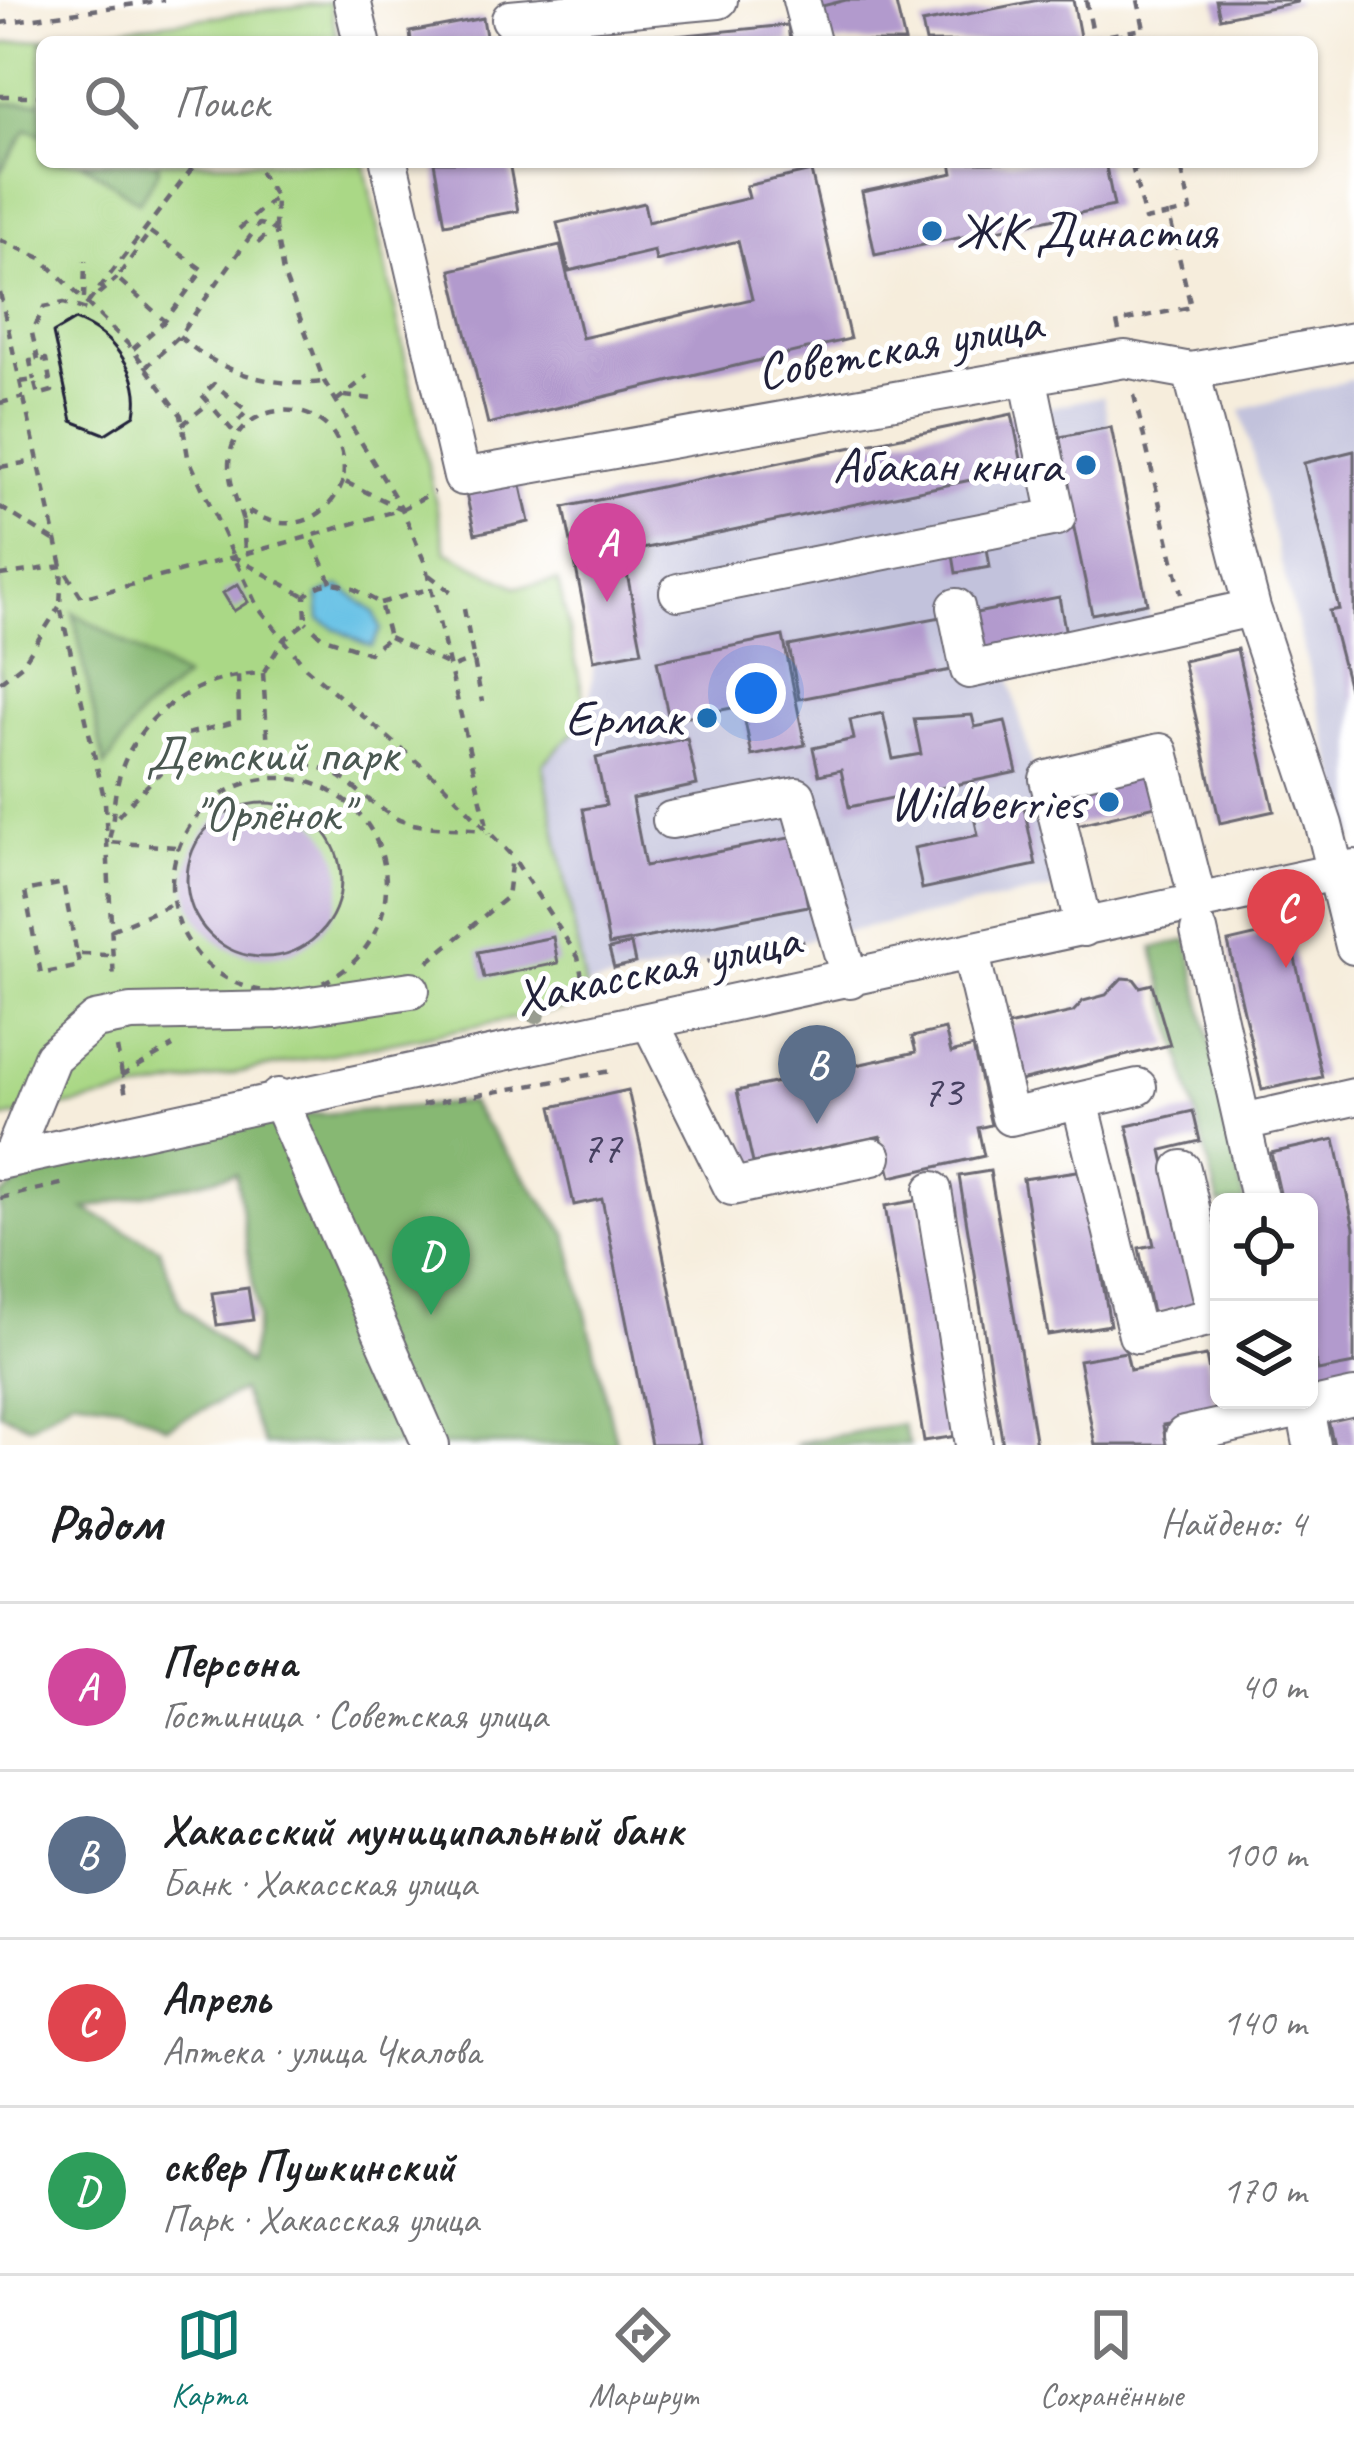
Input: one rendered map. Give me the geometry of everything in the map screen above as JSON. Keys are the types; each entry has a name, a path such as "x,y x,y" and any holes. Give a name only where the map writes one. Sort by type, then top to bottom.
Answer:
{"street":[{"path":"352,0 361,36"},
{"path":"510,20 719,0"},
{"path":"801,0 810,36"},
{"path":"390,168 462,477"},
{"name":"Советская улица","path":"462,477 1125,358 1191,371 1354,341"},
{"path":"1191,371 1252,608 1344,869 1354,946"},
{"path":"678,592 1057,517 1028,376"},
{"path":"956,607 970,670 1252,608"},
{"path":"1084,928 1048,778 1160,752 1258,1193"},
{"path":"670,820 796,796 850,980"},
{"name":"Хакасская улица","path":"6,1160 278,1097 1084,928 1199,916 1344,869"},
{"path":"971,954 1010,1118 1138,1087"},
{"path":"6,1160 52,1057 95,1020 277,1010 412,990"},
{"path":"650,1022 732,1187 873,1156"},
{"path":"278,1097 431,1445"},
{"path":"1243,1123 1354,1097"},
{"path":"1080,1101 1137,1335 1216,1316 1182,1169"},
{"path":"933,1190 974,1445"},
{"path":"1318,1402 1354,1396"},
{"path":"1186,1445 1184,1435 1285,1409"},
{"path":"1305,1409 1312,1445"}],"path":[{"path":"0,23 164,0"},
{"path":"1086,0 1094,36"},
{"path":"1104,36 1144,28 1138,0"},
{"path":"0,96 36,96"},
{"path":"86,301 192,168"},
{"path":"257,168 276,197 275,227 283,273 324,381 402,509 429,574 487,832"},
{"path":"1140,168 1132,170 1145,220 1191,210 1181,168"},
{"path":"238,229 276,197"},
{"path":"1169,215 1191,307 1117,322 1187,623"},
{"path":"145,368 179,336 259,224 275,227"},
{"path":"258,243 275,227"},
{"path":"86,301 117,278 151,232 203,270 165,321 132,350"},
{"path":"0,240 41,258 132,350 182,425 188,458 232,556 283,640 306,668 443,784 512,856 578,957 584,987 836,935"},
{"path":"85,262 86,301"},
{"path":"117,278 165,321"},
{"path":"0,292 62,566 60,606 102,790 121,1076 180,1041"},
{"path":"38,360 32,333 44,307 64,303 99,314"},
{"path":"179,336 195,351 251,379 324,381"},
{"path":"46,359 52,391 38,395 34,380 29,362 46,359"},
{"path":"339,399 368,376"},
{"path":"20,382 34,380"},
{"path":"214,384 248,411 231,430 209,403 202,395 214,384"},
{"path":"0,403 24,397"},
{"path":"339,399 374,399"},
{"path":"182,425 209,403"},
{"path":"243,521 251,512 279,524 305,521 329,506 343,481 342,449 322,421 295,410 262,415 237,437 231,452 232,483 243,521 245,552"},
{"path":"0,466 38,460"},
{"path":"62,566 82,598 402,509 462,477"},
{"path":"343,481 402,509"},
{"path":"0,507 57,542"},
{"path":"311,536 331,582 380,603 432,588"},
{"path":"232,556 305,596"},
{"path":"0,575 62,566"},
{"path":"429,574 454,594"},
{"path":"305,596 331,582"},
{"path":"305,596 306,622 322,637 369,653 389,637"},
{"path":"380,603 389,637"},
{"path":"0,682 22,665 60,606"},
{"path":"464,609 482,702"},
{"path":"269,778 263,673 283,640 306,622"},
{"path":"389,637 453,667 475,659"},
{"path":"108,842 116,818 116,787 136,739 176,696 238,674 263,673"},
{"path":"116,818 145,783 172,766 187,734 238,721 238,674"},
{"path":"268,766 311,762 352,782 395,819 487,832"},
{"path":"269,778 298,778 333,791 361,814 380,846 387,882 382,916 367,947 342,972 311,988 277,993 242,987 212,970 188,945 172,904 178,848 198,812 227,789 269,778"},
{"path":"108,842 178,848"},
{"path":"63,883 77,955 80,966 41,974 25,891 63,883"},
{"path":"111,930 172,904"},
{"path":"77,955 112,956"}],"shaded area":[{"path":"1354,379 1354,843 1241,410"},
{"path":"1103,396 1156,646 1010,679 1063,887 586,986 543,764 588,718 594,660 564,507"}],"green space":[{"name":"Детский парк \"Орлёнок\"","path":"330,2 337,36 63,36"},
{"name":"Детский парк \"Орлёнок\"","path":"36,39 36,168 365,168 446,551 517,587 558,581 588,718 543,764 587,995 569,1008 0,1119 0,44"},
{"path":"36,102 36,133 27,129 0,172 0,104"},
{"path":"90,168 158,168 139,202"},
{"path":"73,612 184,678 140,715 105,767"},
{"path":"1188,940 1243,1193 1216,1193 1153,948"},
{"path":"469,1102 567,1234 617,1445 264,1445 241,1391 167,1427 122,1405 73,1398 30,1426 0,1413 0,1196 48,1164 247,1120","holes":["236,1173 258,1318 248,1364 181,1306 159,1248 85,1209"]},
{"path":"902,1424 910,1445 796,1445 801,1442"}],"water":[{"path":"340,586 374,612 381,629 372,646 320,620 318,596"}],"building":[{"path":"846,0 895,0 904,36 825,36 818,7"},
{"path":"1039,0 1073,0 1080,36 925,36 922,23"},
{"path":"1216,0 1297,0 1297,2 1220,18"},
{"path":"483,18 486,36 410,36 410,32"},
{"path":"788,25 789,36 675,36"},
{"path":"435,168 510,168 518,211 445,224"},
{"name":"ЖК Династия","path":"952,168 1106,168 1114,206 875,255 862,192 953,173"},
{"path":"811,171 850,339 488,424 451,270 560,245 582,338 752,299 738,241 656,261 654,251 569,271 557,223 644,203 648,222 749,198 746,186"},
{"path":"1012,414 1023,469 623,553 642,651 594,660 564,507"},
{"path":"1111,427 1147,603 1092,614 1055,438"},
{"path":"1354,451 1352,700 1329,611 1339,609 1304,463"},
{"path":"519,477 529,522 475,534 465,489"},
{"path":"986,542 990,567 956,573 952,549"},
{"path":"238,584 248,602 234,611 223,593"},
{"path":"1059,597 1067,639 979,656 971,614"},
{"path":"941,617 951,670 799,699 789,646"},
{"path":"783,636 805,745 752,756 742,706 669,720 657,661"},
{"path":"1237,649 1274,811 1220,823 1183,661"},
{"path":"883,713 893,759 921,754 914,719 972,715 975,727 1005,721 1017,772 849,807 841,770 819,775 813,748 854,739 850,720"},
{"path":"687,738 697,785 632,799 645,866 794,837 808,906 609,945 583,809 606,805 596,758"},
{"path":"1156,768 1164,804 1068,827 1059,791"},
{"path":"264,803 294,809 319,825 335,850 341,880 335,910 319,935 294,951 264,957 234,951 209,935 193,910 187,880 193,850 209,825 234,809"},
{"path":"1024,807 1036,865 922,889 914,848 978,835 974,817"},
{"path":"1288,928 1322,1077 1262,1090 1228,942"},
{"path":"553,937 558,963 484,978 478,952"},
{"path":"631,944 635,963 614,968 609,949"},
{"path":"1122,978 1134,979 1140,987 1152,984 1170,1045 1020,1081 1007,1026 1073,1012 1083,1001 1106,995"},
{"path":"945,1029 951,1053 973,1047 991,1125 978,1128 984,1156 891,1177 881,1136 753,1163 737,1091 916,1052 912,1037"},
{"path":"628,1090 701,1445 651,1445 602,1199 574,1205 552,1107"},
{"path":"1193,1111 1200,1141 1162,1150 1196,1305 1152,1313 1139,1248 1154,1245 1127,1126"},
{"path":"1335,1139 1354,1228 1354,1364 1318,1371 1318,1193 1280,1193 1271,1153"},
{"path":"1084,1170 1110,1325 1048,1335 1023,1179"},
{"path":"990,1171 1036,1445 1003,1445 959,1176"},
{"path":"919,1200 957,1436 924,1441 885,1206"},
{"path":"248,1288 253,1320 217,1325 212,1293"},
{"path":"1126,1352 1130,1370 1206,1356 1210,1409 1216,1409 1217,1415 1163,1425 1166,1445 1095,1445 1079,1360"},
{"path":"1354,1414 1354,1445 1334,1445 1328,1420"}],"tram line":[{"path":"75,320 113,345 134,385 135,415 105,434 72,421 53,333 75,320"}],"place":[{"name":"ЖК Династия","path":"932,231"},
{"name":"Абакан книга","path":"1086,465"},
{"name":"Персона","path":"607,602"},
{"name":"Ермак","path":"707,718"},
{"name":"Wildberries","path":"1109,802"},
{"name":"Апрель","path":"1286,968"},
{"name":"Хакасский муниципальный банк","path":"817,1124"},
{"name":"сквер Пушкинский","path":"431,1315"}]}
